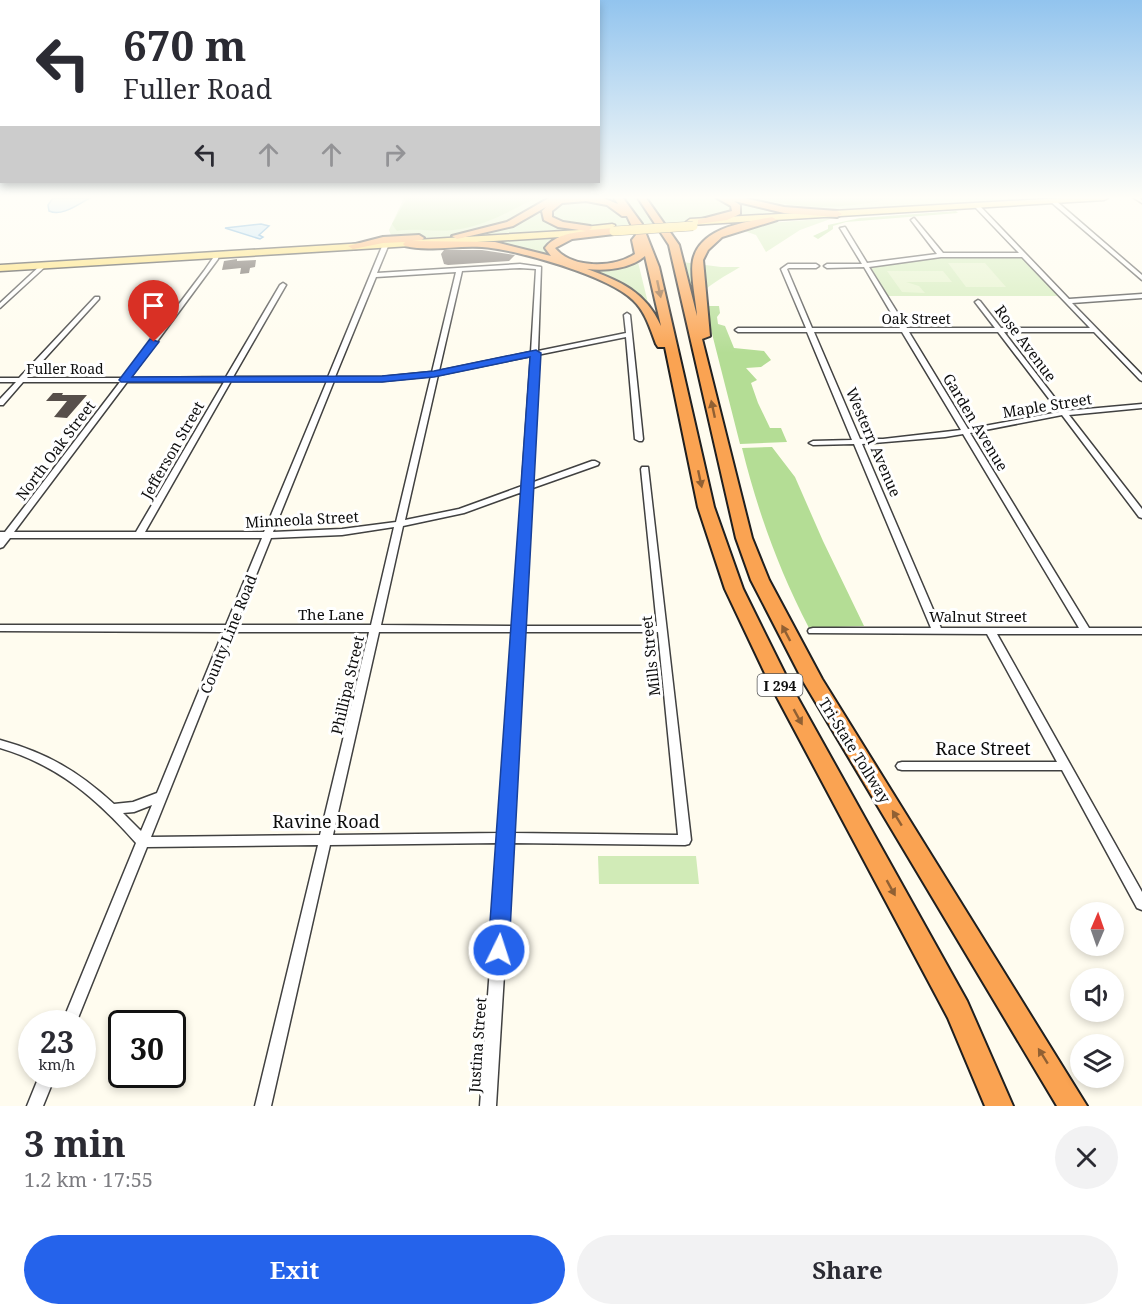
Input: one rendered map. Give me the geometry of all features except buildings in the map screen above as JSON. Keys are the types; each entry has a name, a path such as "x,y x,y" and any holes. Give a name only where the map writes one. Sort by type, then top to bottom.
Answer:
{"highway":[{"path":"520,250 539,254 619,285 632,293 651,316 676,383 682,392"},
{"path":"551,250 556,256 574,263 613,266 629,262 640,255 639,250"},
{"name":"Tri-State Tollway","path":"647,250 654,267 706,507 734,589 780,684 958,1010 999,1106"},
{"name":"Tri-State Tollway","path":"675,250 744,538 760,580 784,630 819,692 1073,1106"},
{"path":"702,250 698,260 704,328 703,364"}],"main road":[{"path":"0,268 181,257 206,250"},
{"path":"230,250 257,252 295,250"}],"street":[{"name":"North Oak Street","path":"0,545 4,534 216,258 213,250"},
{"name":"County Line Road","path":"74,1010 384,250"},
{"name":"Garden Avenue","path":"856,250 1086,631"},
{"path":"937,250 941,255"},
{"path":"1019,250 1142,379"},
{"path":"1109,250 1142,278"},
{"path":"827,266 866,266 941,255 1024,255"},
{"path":"0,306 44,265"},
{"name":"Justina Street","path":"459,270 520,266 539,268 536,353 488,1106"},
{"name":"Western Avenue","path":"816,266 785,267 784,269 937,631"},
{"path":"373,274 459,270"},
{"name":"Phillipa Street","path":"263,1106 459,270"},
{"name":"Jefferson Street","path":"139,535 283,285"},
{"path":"1068,300 1142,296"},
{"path":"0,403 96,298"},
{"name":"Rose Avenue","path":"978,302 1142,515"},
{"path":"627,315 639,439"},
{"name":"Oak Street","path":"738,330 1095,330"},
{"name":"Fuller Road","path":"0,380 332,381 434,374 629,334"},
{"name":"Maple Street","path":"813,443 858,442 966,432 1063,413 1142,406"},
{"name":"Minneola Street","path":"4,534 269,535 342,532 399,524 461,511 595,464"},
{"name":"Mills Street","path":"645,469 685,840"},
{"name":"The Lane","path":"0,628 662,629"},
{"name":"Walnut Street","path":"813,631 1142,631"},
{"path":"990,631 1063,766 1140,898"},
{"path":"1,745 39,756 67,772 113,809 143,842"},
{"name":"Race Street","path":"902,766 1063,766"},
{"path":"113,809 134,807 162,796"},
{"name":"Ravine Road","path":"143,842 506,838 685,840"},
{"path":"35,1106 42,1088"}],"green space":[{"path":"529,250 545,250 547,253"},
{"path":"939,256 1021,257 1059,296 888,296 871,268"},
{"path":"638,262 648,303 632,289 582,267 617,268"},
{"path":"682,262 740,267 707,288 692,307"},
{"path":"948,263 985,263 1006,287 966,287"},
{"path":"887,271 943,271 952,282 906,282 919,286 925,293 902,292"},
{"path":"707,306 719,306 718,324 725,326 734,348 764,351 771,360 761,367 746,368 757,380 751,383 770,428 781,428 787,442 740,444 706,310"},
{"path":"772,447 795,477 864,626 809,628 770,540 742,448"},
{"path":"598,856 696,856 699,884 599,884"}],"route":[{"path":"154,342 124,380 332,381 382,379 434,374 536,353 499,950"}]}
